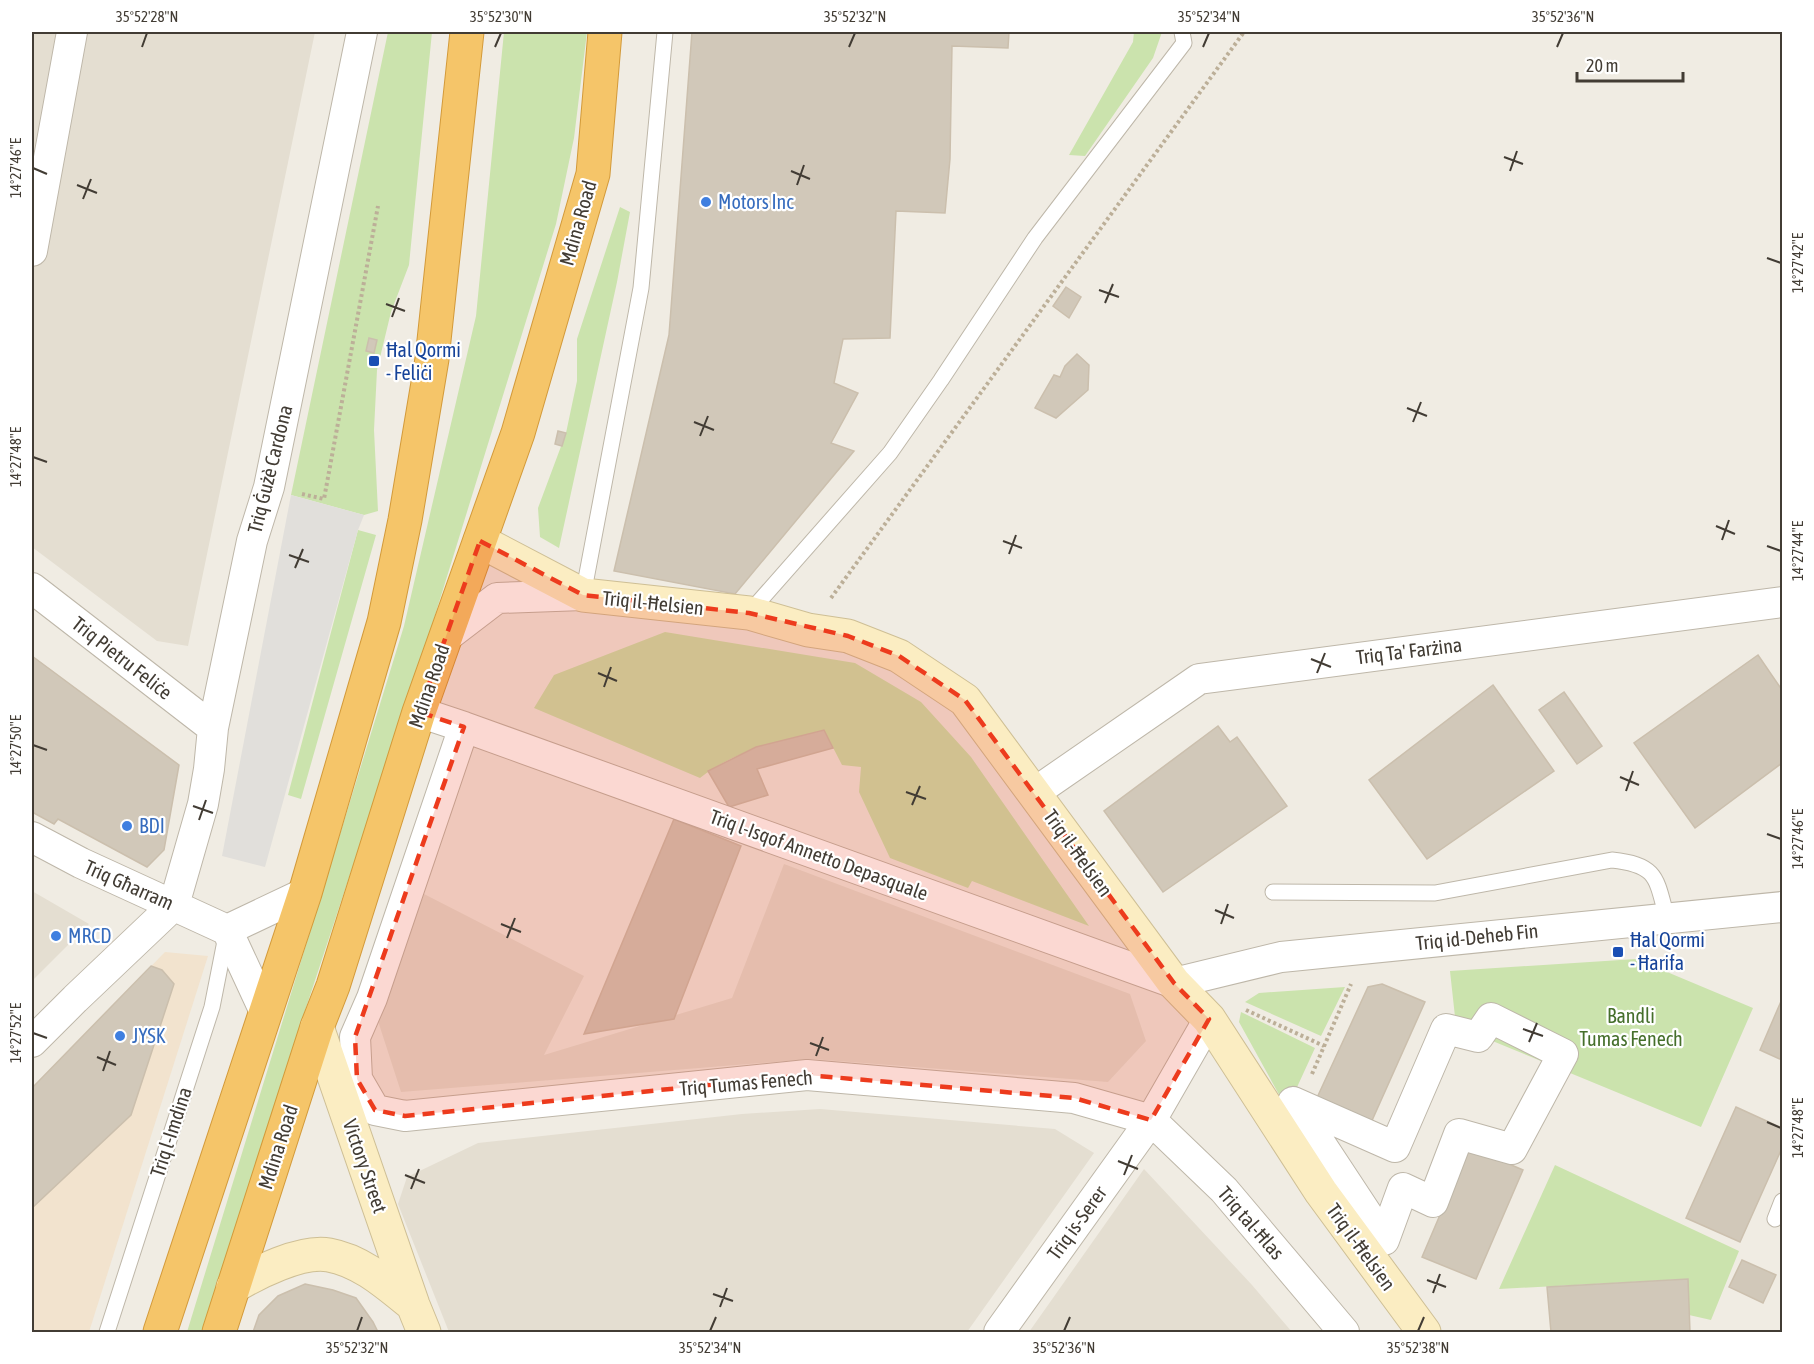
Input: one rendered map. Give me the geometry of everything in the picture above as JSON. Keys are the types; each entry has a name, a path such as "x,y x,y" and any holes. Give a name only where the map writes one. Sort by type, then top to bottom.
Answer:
{"highway":[{"path":"160,1332 304,893 384,622 405,520 432,358 466,32"},
{"name":"Mdina Road","path":"219,1332 317,1027 333,986 419,712 518,433 593,174 605,32"}],"street":[{"path":"32,250 72,32"},
{"name":"Triq Ġużè Cardona","path":"174,905 204,804 210,769 213,728 252,541 269,487 362,32"},
{"name":"Triq il-Ħelsien","path":"480,541 583,596"},
{"name":"Triq Pietru Feliċe","path":"32,588 213,728"},
{"name":"Triq il-Ħelsien","path":"446,637 497,598 583,596 749,613 808,630 848,636 899,656 965,700 1174,983 1209,1019 1331,1183 1424,1332"},
{"name":"Triq Ta' Farżina","path":"1034,793 1199,679 1782,602"},
{"name":"Triq l-Isqof Annetto Depasquale","path":"419,712 1174,983"},
{"name":"Triq Tumas Fenech","path":"464,727 372,998 355,1037 357,1079 375,1110 405,1116 807,1075 1074,1098 1151,1120"},
{"name":"Triq Għarram","path":"32,837 81,863 227,930"},
{"path":"265,1012 227,930 304,893"},
{"path":"32,1042 174,905"},
{"name":"Triq id-Deheb Fin","path":"1174,983 1281,957 1782,907"},
{"path":"1491,1018 1563,1054 1512,1149 1459,1134 1433,1202 1403,1188 1384,1240 1331,1183 1293,1102 1299,1105 1395,1147 1446,1029 1478,1037 1491,1018"},
{"name":"Triq is-Serer","path":"999,1332 1151,1120 1209,1019"},
{"name":"Victory Street","path":"317,1027 418,1319"},
{"name":"Triq tal-Ħlas","path":"1151,1120 1224,1190 1344,1332"},
{"name":"Victory Street","path":"233,1287 254,1274 307,1254 329,1255 356,1264 380,1279 418,1319"}],"lane":[{"path":"583,596 641,288 665,32"},
{"path":"749,613 890,453 1035,238 1184,43 1182,32"},
{"path":"1273,892 1436,892 1612,860 1633,862 1648,870 1658,885 1667,918"},
{"name":"Triq l-Imdina","path":"107,1332 212,1007 227,930"},
{"path":"1775,1219 1782,1201"}],"path":[{"path":"808,630 1244,32"},
{"path":"269,487 324,499 378,206"},
{"path":"1299,1105 1353,981"},
{"path":"1239,1007 1324,1046"}],"highlighted area":[{"path":"480,541 583,595 749,613 848,636 899,656 965,700 1174,983 1209,1019 1151,1120 1074,1098 807,1075 405,1116 375,1110 357,1079 355,1037 464,727 419,712"}],"shaded area":[{"path":"32,32 315,32 188,646 157,641 32,547"},
{"path":"291,495 364,515 265,867 222,856"},
{"path":"784,864 1130,994 1146,1041 1108,1082 812,1059 401,1092 378,1021 424,894 584,976 544,1055 732,998"},
{"path":"32,891 89,924 32,981"},
{"path":"165,952 208,956 89,1332 32,1332 32,1088"},
{"path":"820,1109 1055,1129 1094,1153 967,1332 449,1332 398,1204 407,1177 478,1143 742,1114"},
{"path":"1144,1169 1252,1285 1292,1332 1029,1332"}],"green space":[{"path":"388,32 432,32 409,265 391,312 377,370 374,430 378,511 364,515 291,495"},
{"path":"504,32 587,32 574,138 556,224 428,638 202,1332 187,1332 404,626 476,316"},
{"path":"1134,32 1162,32 1153,58 1085,156 1069,155 1133,42"},
{"path":"620,207 630,212 559,548 540,537 538,508 566,433 577,381 577,339"},
{"path":"358,530 376,535 301,799 288,795"},
{"path":"665,632 855,663 921,702 971,757 1089,926 972,881 968,888 890,858 859,792 861,767 842,765 824,730 744,753 728,760 700,778 534,708 554,675"},
{"name":"Bandli Tumas Fenech","path":"1636,959 1753,1008 1701,1127 1456,1026 1450,971"},
{"path":"1345,987 1321,1036 1245,1002 1259,993"},
{"path":"1241,1012 1315,1048 1287,1109 1239,1022"},
{"path":"1555,1165 1739,1251 1711,1320 1689,1315 1687,1279 1499,1289"}],"building":[{"path":"692,32 1009,32 1008,48 952,46 950,159 945,213 896,211 890,338 843,339 834,383 858,393 831,443 854,451 735,594 614,571 669,335"},
{"path":"1066,287 1081,297 1069,318 1053,306"},
{"path":"369,338 377,340 374,353 366,351"},
{"path":"1077,354 1089,365 1088,390 1056,418 1035,408 1054,375 1060,377 1065,366"},
{"path":"558,431 566,433 562,446 555,444"},
{"path":"1758,655 1782,690 1782,763 1695,828 1634,743"},
{"path":"32,656 179,765 164,850 147,867 58,819 54,824 32,812"},
{"path":"1493,685 1554,771 1427,859 1369,780"},
{"path":"1564,692 1602,746 1577,764 1539,710"},
{"path":"1218,726 1230,742 1237,737 1287,806 1163,892 1104,811"},
{"path":"824,730 833,748 757,769 768,795 729,807 708,771 756,747"},
{"path":"674,819 741,846 674,1019 584,1034"},
{"name":"JYSK","path":"151,966 162,970 174,984 131,1115 32,1208 32,1088"},
{"path":"1382,984 1425,1002 1370,1125 1315,1102 1368,987"},
{"path":"1782,999 1782,1060 1760,1050"},
{"path":"1736,1107 1782,1128 1782,1148 1740,1242 1686,1218"},
{"path":"1469,1147 1523,1170 1476,1279 1422,1257"},
{"path":"1742,1260 1776,1275 1763,1303 1729,1287"},
{"path":"1688,1279 1690,1332 1551,1332 1547,1287"},
{"path":"305,1284 356,1298 378,1332 253,1332 259,1315 278,1296"}],"place":[{"name":"Motors Inc","path":"706,202"},
{"name":"Ħal Qormi - Feliċi","path":"374,361"},
{"name":"BDI","path":"127,826"},
{"name":"MRCD","path":"56,936"},
{"name":"Ħal Qormi - Ħarifa","path":"1618,952"},
{"name":"JYSK","path":"120,1036"}]}
